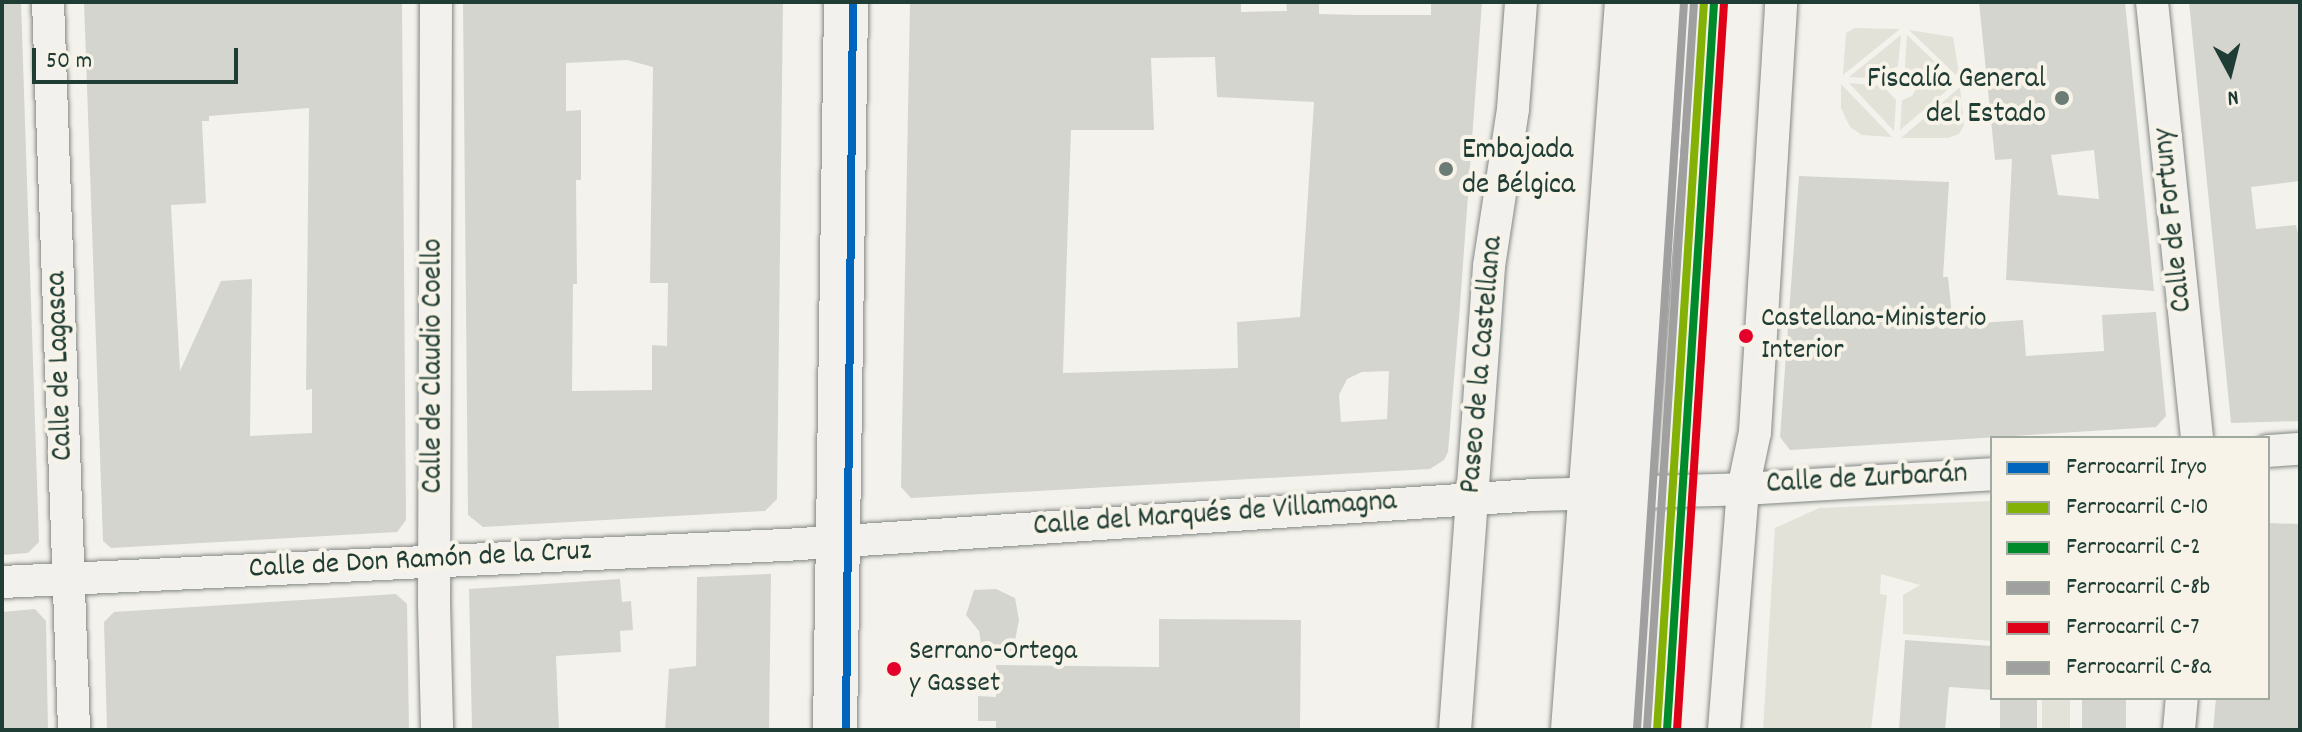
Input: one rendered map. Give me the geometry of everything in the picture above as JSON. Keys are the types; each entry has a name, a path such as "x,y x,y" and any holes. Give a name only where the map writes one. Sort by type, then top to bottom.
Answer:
{"main road":[{"path":"835,730 846,2"},
{"path":"1613,730 1611,492 1627,2"},
{"path":"1573,730 1611,492 1670,2"}],"street":[{"name":"Calle de Lagasca","path":"48,2 74,730"},
{"name":"Calle de Claudio Coello","path":"436,2 437,730"},
{"name":"Paseo de la Castellana","path":"1455,730 1489,266 1513,109 1521,2"},
{"path":"1724,730 1743,489 1756,420 1781,2"},
{"name":"Calle de Fortuny","path":"2152,2 2197,436"},
{"path":"2270,451 2300,449"},
{"name":"Calle de Zurbarán","path":"1611,492 1743,489 1990,474"},
{"name":"Calle del Marqués de Villamagna","path":"839,541 1611,492"},
{"name":"Calle de Don Ramón de la Cruz","path":"2,582 839,541"},
{"path":"2179,730 2182,700"}],"shaded area":[{"path":"1855,28 1900,29 1843,75 1846,33"},
{"path":"1909,30 1953,37 1960,79"},
{"path":"1901,35 1898,66 1889,70 1883,79 1849,77"},
{"path":"1907,35 1953,79 1917,80 1905,67"},
{"path":"1849,83 1883,86 1896,100 1894,131"},
{"path":"1841,84 1892,137 1862,135 1850,127 1841,108"},
{"path":"1952,86 1900,130 1902,100 1912,96 1917,87"},
{"path":"1960,87 1964,125 1959,134 1948,138 1901,138"},
{"path":"1990,501 1990,641 1903,634 1903,595 1920,585 1881,574 1880,594 1887,595 1871,730 1763,730 1775,528 1819,508"},
{"path":"2042,700 2070,700 2070,730 2042,730"}],"building":[{"path":"2,2 21,2 39,542 28,553 2,555"},
{"path":"84,2 402,2 406,520 397,532 111,548 103,541","holes":["309,108 306,390 312,389 312,433 250,436 252,279 221,281 180,371 171,205 206,203 202,121 209,121 209,116"]},
{"path":"463,2 783,2 777,499 765,511 483,527 468,515","holes":["627,60 653,67 650,283 668,283 667,346 652,345 652,390 572,391 573,284 577,284 576,180 581,180 581,110 566,111 566,63"]},
{"path":"910,2 1241,2 1241,12 1287,11 1286,2 1319,2 1319,14 1431,15 1431,2 1482,2 1448,452 1444,460 1430,469 911,498 901,487","holes":["1215,57 1217,97 1314,102 1300,317 1237,322 1238,368 1063,373 1071,130 1154,130 1151,58","1389,371 1387,419 1341,422 1339,395 1347,379 1362,372"]},
{"name":"Fiscalía General del Estado","path":"1979,2 2125,2 2154,291 2006,280 2012,159 1995,160","holes":["2094,150 2099,199 2058,195 2051,155"]},
{"path":"2189,2 2300,2 2300,181 2251,187 2256,229 2296,225 2300,242 2300,421 2231,423"},
{"path":"1799,176 1949,182 1943,277 1948,277 1953,325 2023,320 2026,356 2104,351 2102,315 2156,312 2166,416 2156,427 1790,450 1780,437"},
{"path":"2270,523 2300,524 2300,730 2213,730 2216,700 2270,700"},
{"path":"771,574 769,730 665,730 669,669 696,666 697,577"},
{"path":"620,579 622,602 631,601 633,630 620,631 621,652 556,656 559,730 472,730 469,589"},
{"path":"996,589 1015,598 1019,620 1013,651 982,649 979,631 966,615 974,590"},
{"path":"396,594 407,604 409,730 107,730 104,622 114,612"},
{"path":"35,609 46,621 48,730 2,730 2,612"},
{"path":"1159,619 1301,620 1300,730 996,730 996,721 978,721 978,696 996,697 996,665 1159,667"},
{"path":"1905,640 1990,646 1990,690 1949,687 1945,730 1899,730"},
{"path":"2000,700 2037,700 2037,730 2000,730"},
{"path":"2082,700 2126,700 2126,730 2082,730"}],"rail line":[{"name":"Iryo","path":"846,730 853,2"},
{"name":"C-8a","path":"1637,729 1684,2"},
{"name":"C-8b","path":"1647,729 1694,2"},
{"name":"C-10","path":"1657,730 1704,2"},
{"name":"C-2","path":"1667,730 1714,3"},
{"name":"C-7","path":"1677,730 1724,3"}],"place":[{"name":"Fiscalía General del Estado","path":"2062,98"},
{"name":"Embajada de Bélgica","path":"1446,169"},
{"name":"Castellana-Ministerio Interior","path":"1746,336"},
{"name":"Serrano-Ortega y Gasset","path":"894,669"}]}
